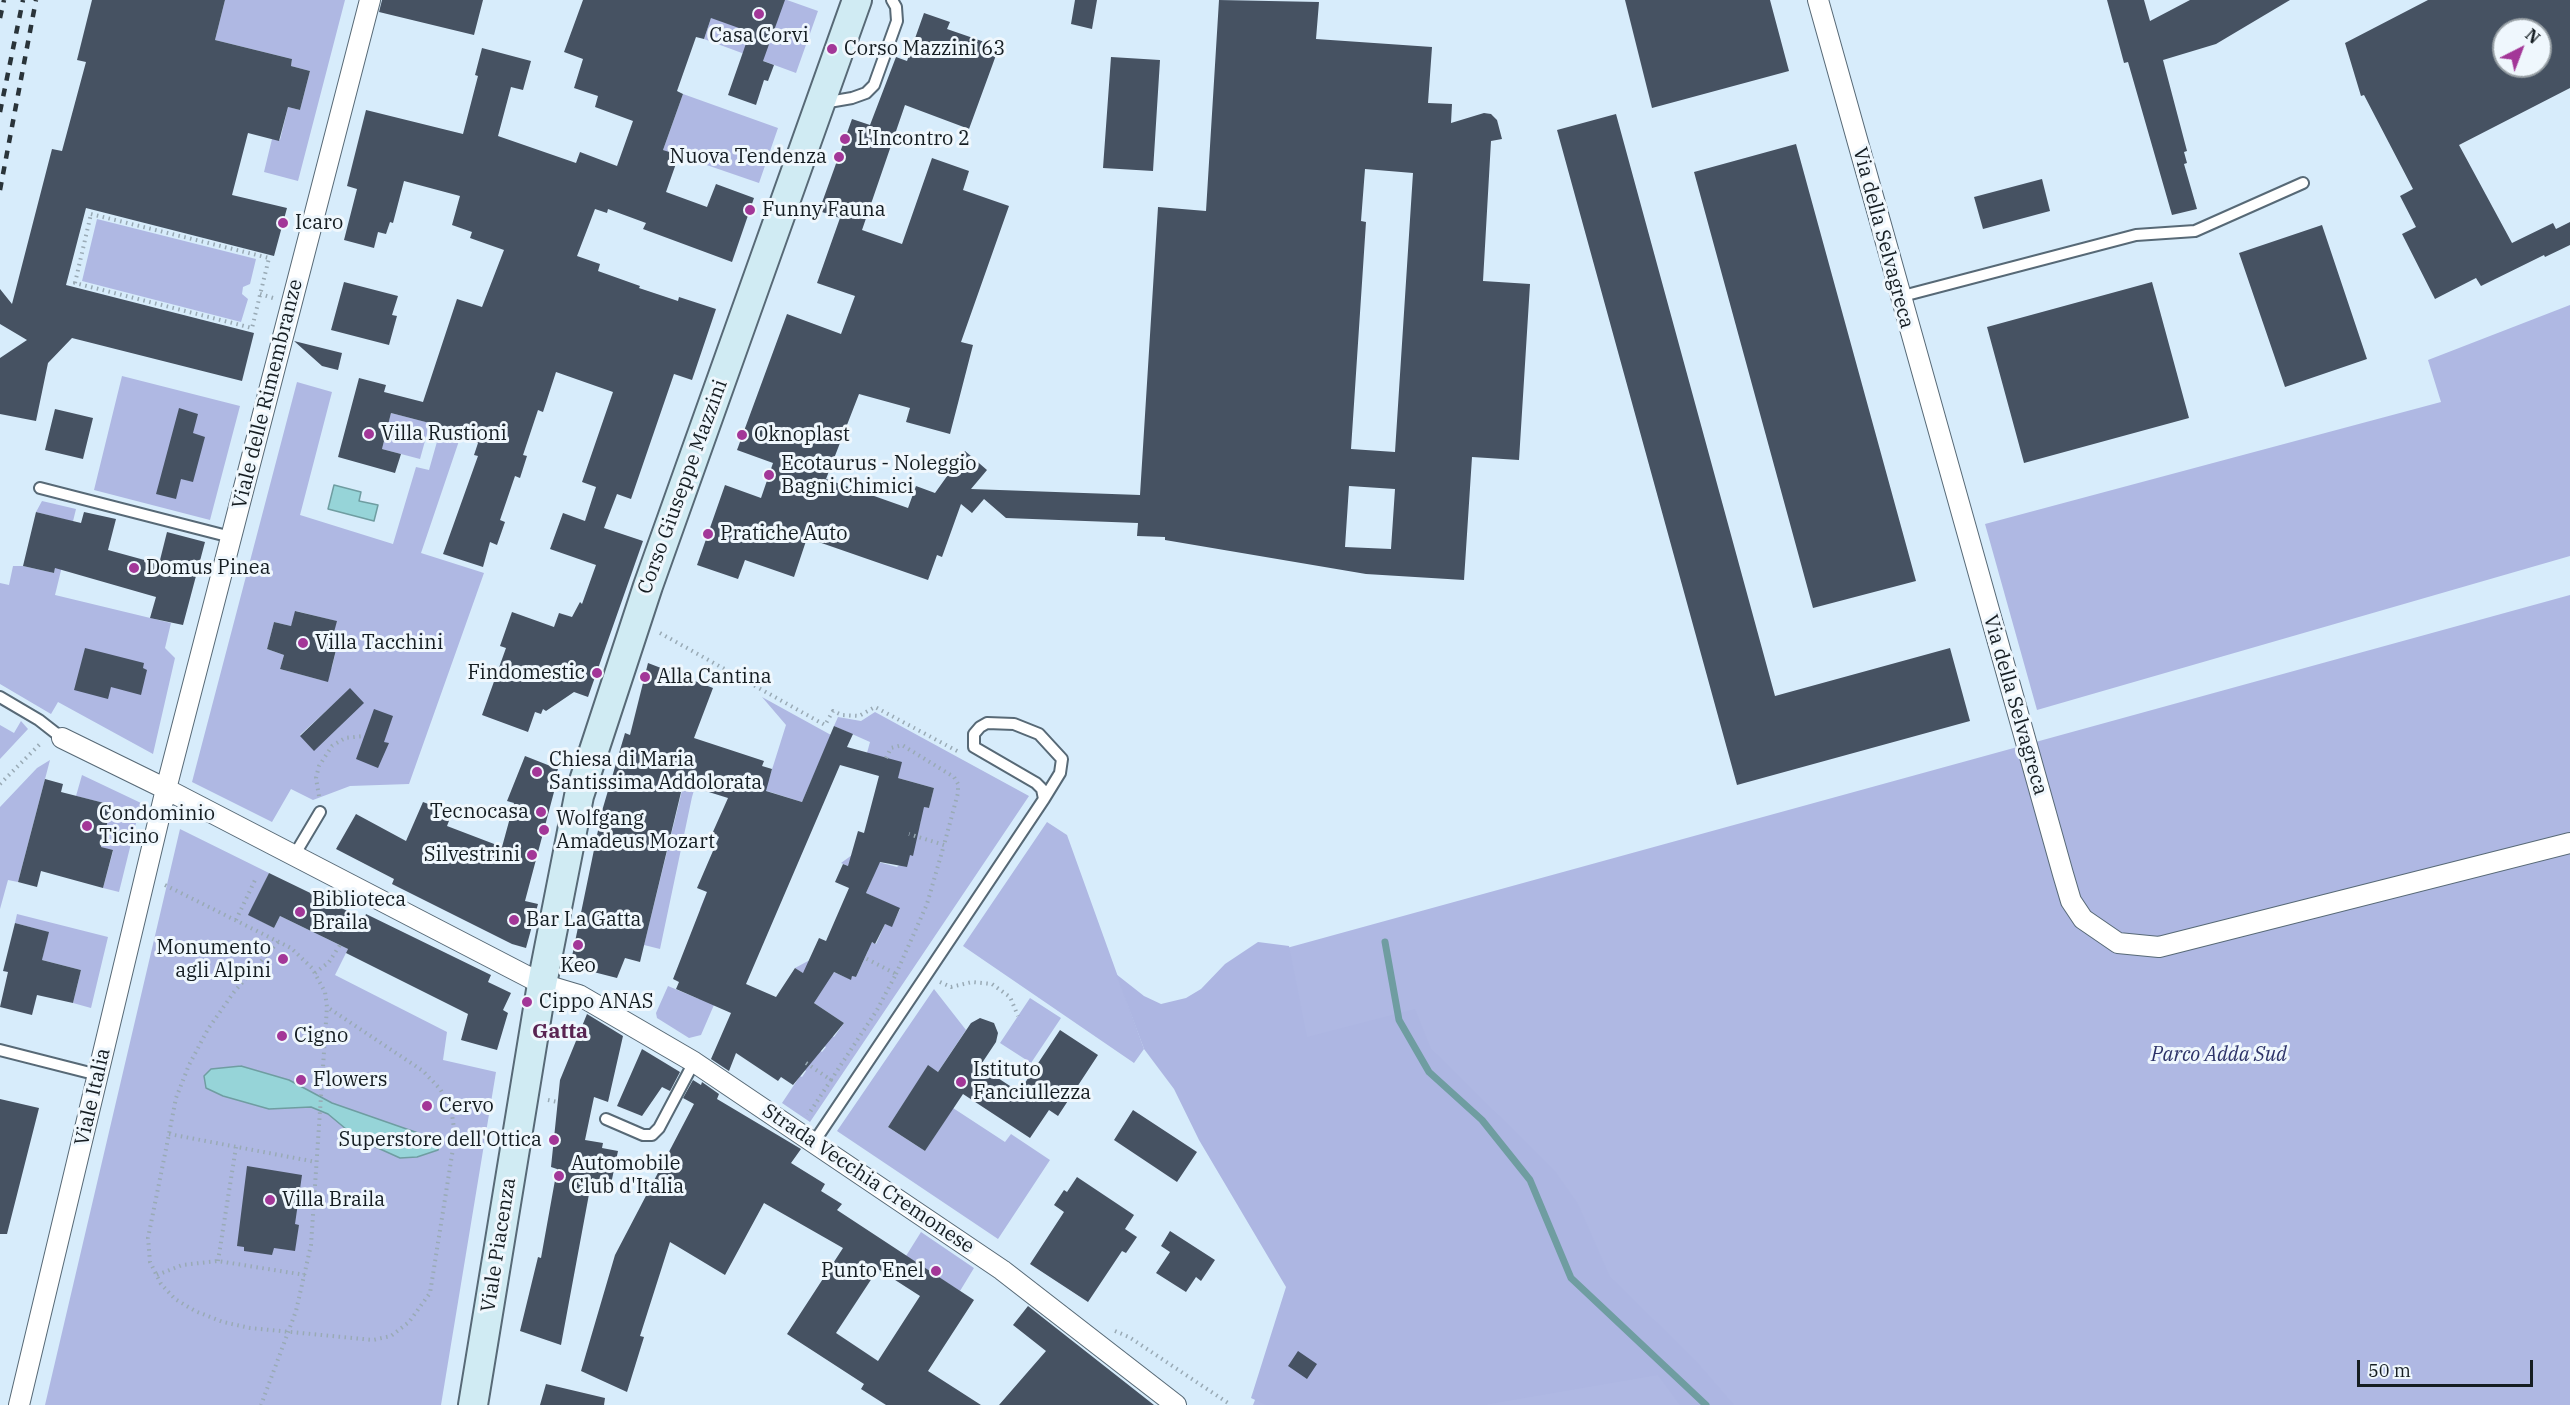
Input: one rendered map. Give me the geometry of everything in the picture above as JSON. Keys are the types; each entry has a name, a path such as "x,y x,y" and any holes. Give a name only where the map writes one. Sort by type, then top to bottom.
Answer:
{"street":[{"name":"Viale delle Rimembranze","path":"166,789 370,0"},
{"name":"Corso Giuseppe Mazzini","path":"536,1093 542,984 579,795 636,620 856,0"},
{"name":"Via della Selvagreca","path":"1818,0 1899,297 2063,874 2071,901 2083,919 2118,943 2159,946 2570,843"},
{"name":"Strada Vecchia Cremonese","path":"62,738 295,854 542,984 579,995 694,1062 1002,1270 1098,1341 1176,1405"},
{"name":"Viale Italia","path":"20,1405 166,789"},
{"name":"Viale Piacenza","path":"473,1405 536,1093"}],"lane":[{"path":"820,103 852,98 866,93 874,85 897,21 896,6 892,0"},
{"path":"1899,297 2136,235 2195,231 2303,183"},
{"path":"40,488 231,537"},
{"path":"0,697 39,720 62,738"},
{"path":"806,1137 927,974 1044,799 1062,768 1062,759 1051,744 1039,734 1014,724 987,723 980,727 974,734 974,747 1036,783 1043,792 1044,799"},
{"path":"295,854 320,812"},
{"path":"0,1050 98,1075"},
{"path":"606,1119 648,1137 652,1136 659,1128 694,1062"}],"path":[{"path":"91,214 269,258 260,294 252,328 75,283 91,214"},
{"path":"636,620 825,724 833,711 842,715 859,716 875,707 961,753"},
{"path":"320,812 321,801 316,778 325,755 332,746 345,738 364,736"},
{"path":"0,783 43,741 62,738"},
{"path":"806,1137 831,1080 877,1010 896,974 927,904 958,793 958,784 954,777 902,745 891,748 886,758"},
{"path":"909,834 944,845"},
{"path":"145,875 236,920 301,956 315,973 325,993 327,1007 311,1245 289,1331 261,1405"},
{"path":"236,920 256,879"},
{"path":"278,942 234,992 208,1029 176,1098 148,1238 150,1262 175,1299 195,1311 250,1328 373,1340 391,1336 421,1309 430,1293 455,1136 451,1107 440,1089 423,1071 327,1007"},
{"path":"315,973 329,962 340,945"},
{"path":"865,958 896,974"},
{"path":"927,974 951,987 972,982 992,984 1010,997 1018,1016"},
{"path":"806,1063 831,1080"},
{"path":"536,1093 558,1102"},
{"path":"169,1134 316,1162"},
{"path":"218,1262 236,1147"},
{"path":"157,1275 182,1265 218,1262 305,1275"},
{"path":"1098,1341 1110,1330 1121,1332 1232,1405"}],"green space":[{"path":"225,0 345,0 298,181 264,172 272,139 280,140 288,107 300,110 310,71 291,66 292,59 215,40"},
{"path":"717,0 787,0 818,11 796,73 704,39"},
{"path":"683,94 778,128 759,183 663,150"},
{"path":"97,219 256,259 250,284 243,287 242,294 248,299 241,322 82,281"},
{"path":"2570,305 2570,556 2037,710 1985,524 2441,402 2428,360"},
{"path":"122,376 240,406 210,520 94,490"},
{"path":"297,382 332,392 300,515 393,544 416,467 429,470 440,431 460,438 421,553 484,573 409,784 350,786 313,800 291,789 272,822 192,782","holes":["296,611 336,621 333,636 339,638 332,667 321,680 280,669 284,655 267,649 274,622 291,626","350,689 314,750 300,735"]},
{"path":"391,413 430,423 420,459 382,449"},
{"path":"42,501 76,509 55,595 171,623 165,648 175,658 153,754 58,702 51,714 0,684 0,583 9,585 13,566 54,573 67,520 36,512"},
{"name":"Parco Adda Sud","path":"2570,595 2570,1405 1253,1405 1298,1290 1254,957"},
{"path":"762,697 831,735 802,802 700,770 692,797 660,949 644,945 691,754 769,779 786,725"},
{"path":"875,712 1029,796 810,1122 782,1103 806,1071 802,1068 819,1050 822,1052 826,1047 822,1045 829,1034 834,1037 844,1023 814,1003 824,987 795,968 808,961 850,979 852,976 856,977 868,951 866,940 876,944 885,924 892,926 900,909 866,893 873,877 841,863 852,855 897,867 910,855 921,820 917,819 921,806 929,808 934,788 898,778 867,753 870,742 834,726 838,717 861,721"},
{"path":"21,721 28,729 0,759 0,725 14,733"},
{"path":"50,760 18,882 8,880 0,909 0,807 37,768"},
{"path":"82,775 141,803 119,892 103,888 113,851 101,847 112,805 76,796"},
{"path":"1047,822 1067,835 1144,1049 1134,1063 963,946"},
{"path":"180,829 269,873 249,915 274,928 280,916 348,949 335,975 447,1032 443,1060 496,1072 441,1405 45,1405"},
{"path":"783,845 701,1035 689,1038 657,1018 656,1013 668,986 699,999 715,915 700,909 707,892 714,895"},
{"path":"17,914 108,937 91,1008 73,1003 81,970 42,960 48,932 15,923"},
{"path":"934,989 966,1030 938,1072 928,1066 888,1127 925,1151 953,1108 1005,1142 1011,1134 1050,1160 998,1239 837,1131"},
{"path":"1030,998 1061,1018 1031,1063 1000,1043"},
{"path":"921,1232 974,1268 960,1291 906,1256"}],"shaded area":[{"path":"334,485 361,492 359,501 378,505 374,521 328,509"},
{"path":"1258,942 1289,946 1307,1037 1415,1009 1431,1049 1554,1170 1578,1204 1610,1277 1695,1360 1734,1405 1680,1405 1658,1375 1484,1405 1266,1405 1251,1398 1286,1287 1199,1140 1174,1089 1144,1049 1116,974 1144,996 1161,1004 1186,998 1201,989 1225,964"},
{"path":"241,1066 289,1080 332,1103 441,1141 438,1150 417,1157 400,1158 358,1139 328,1114 311,1107 269,1109 223,1096 206,1088 204,1076 211,1069"}],"building":[{"path":"92,0 225,0 215,40 292,59 291,66 310,71 300,110 288,107 279,141 248,133 232,195 287,208 274,256 86,208 66,285 254,333 242,381 72,338 48,363 36,421 0,414 0,358 27,340 0,324 0,289 12,304 52,149 62,151 86,62 77,60"},
{"path":"382,0 483,0 474,35 379,12"},
{"path":"583,0 785,0 763,61 774,65 768,81 764,80 756,105 728,95 750,32 711,18 704,39 696,37 677,91 683,94 663,150 679,155 666,192 707,207 716,184 754,198 732,262 643,229 646,223 608,209 607,213 595,209 577,256 600,264 598,271 640,286 639,288 678,301 679,297 716,309 692,380 674,374 631,499 617,494 604,528 643,541 588,697 574,692 546,711 543,709 541,714 535,712 528,732 482,715 506,648 500,646 512,612 554,627 559,613 572,617 580,602 582,604 596,565 550,549 563,513 585,521 596,487 582,482 613,392 556,372 543,412 538,410 523,455 527,456 520,478 515,476 500,520 505,522 497,545 490,542 483,567 443,554 478,456 474,455 478,443 440,431 441,426 391,413 382,449 401,454 395,473 338,457 359,378 386,385 384,392 423,402 457,299 482,307 504,250 470,238 472,232 452,225 460,196 404,181 393,223 390,222 386,234 378,232 374,248 344,240 357,189 347,186 366,110 463,134 478,76 475,75 482,48 531,61 523,90 511,87 498,136 576,163 580,152 617,166 633,121 595,107 598,96 574,88 583,59 564,52"},
{"path":"1075,0 1097,0 1092,29 1071,24"},
{"path":"1219,0 1319,2 1316,39 1432,47 1428,103 1452,104 1451,123 1484,113 1491,114 1497,120 1502,139 1491,141 1483,281 1530,284 1519,460 1472,457 1464,580 1366,574 1165,540 1165,537 1137,536 1138,523 1006,518 984,499 972,513 961,504 942,557 937,555 928,580 807,538 794,577 745,560 738,579 697,565 725,485 761,498 773,463 737,450 787,314 841,334 855,296 817,283 840,218 819,211 852,119 870,125 896,57 907,61 924,13 950,22 947,29 999,47 969,129 905,105 862,230 902,244 932,158 969,171 963,190 1009,206 961,342 973,345 950,434 906,422 910,408 859,394 826,479 908,508 916,486 935,493 965,451 987,470 971,489 1140,495 1158,207 1206,211","holes":["1365,169 1413,173 1395,452 1351,449 1366,222 1361,221","1349,486 1395,489 1391,549 1345,547"]},
{"path":"1625,0 1770,0 1789,71 1652,108"},
{"path":"2107,0 2144,0 2150,21 2190,0 2290,0 2216,44 2163,60 2187,151 2184,152 2187,163 2184,164 2197,209 2172,215 2128,62 2124,63"},
{"path":"2428,0 2570,0 2570,88 2459,145 2512,243 2553,223 2556,229 2570,222 2570,245 2481,286 2476,278 2435,299 2402,234 2416,227 2400,196 2413,189 2364,95 2361,96 2345,43"},
{"path":"1111,57 1160,60 1153,171 1103,168"},
{"path":"1616,114 1775,696 1950,648 1970,721 1737,785 1557,130"},
{"path":"1796,144 1916,581 1813,608 1694,172"},
{"path":"2042,179 2050,211 1983,229 1974,197"},
{"path":"2322,225 2367,359 2285,387 2239,253"},
{"path":"344,282 398,296 392,315 397,316 389,345 331,330"},
{"path":"2152,282 2189,418 2024,463 1987,327"},
{"path":"294,341 342,353 338,370 322,366"},
{"path":"179,408 198,414 193,433 205,437 193,482 181,479 176,499 156,494"},
{"path":"55,409 93,418 83,459 45,450"},
{"name":"Domus Pinea","path":"36,512 81,523 84,512 116,519 108,550 159,564 167,532 205,542 183,625 150,618 156,597 55,568 54,573 23,566"},
{"name":"Villa Tacchini","path":"295,611 337,621 333,636 339,638 328,682 280,669 284,655 267,649 274,622 291,626"},
{"path":"85,648 144,663 143,668 147,670 141,695 111,687 108,699 74,690"},
{"path":"648,663 713,688 694,738 764,761 762,766 772,769 766,791 802,802 834,726 853,734 847,747 902,762 898,778 934,788 929,808 924,807 913,856 910,855 907,867 880,862 866,893 900,908 892,927 885,924 875,944 872,942 856,977 852,976 851,980 834,972 814,1003 844,1023 793,1085 781,1077 778,1081 736,1053 729,1071 711,1059 731,1013 676,989 679,982 673,979 707,892 697,888 719,837 712,834 728,798 683,784 640,962 625,958 617,978 570,966 602,811 625,733 630,735","holes":["840,765 879,776 864,833 858,831 848,866 843,864 835,882 849,888 826,941 819,938 803,973 795,968 776,997 746,984"]},
{"path":"350,688 364,703 314,751 300,736"},
{"path":"374,709 393,716 384,742 389,743 378,768 356,759"},
{"path":"525,756 558,769 550,791 554,792 525,901 538,904 526,948 512,944 392,884 394,879 336,849 356,814 406,841 423,802 452,813 447,826 502,847 514,803 507,801"},
{"path":"45,779 63,784 61,792 112,805 101,847 113,850 103,888 41,871 37,887 18,882"},
{"path":"269,873 364,919 366,914 491,975 488,982 511,993 503,1010 508,1013 497,1050 461,1040 468,1014 346,953 348,949 280,916 274,928 248,915"},
{"path":"15,923 49,932 42,960 81,970 73,1003 37,995 32,1015 0,1007 8,972 3,971"},
{"path":"587,1014 623,1036 608,1102 594,1097 585,1140 603,1143 602,1148 618,1151 611,1184 592,1178 561,1345 520,1331 538,1257 541,1258 557,1169 551,1167 560,1080"},
{"name":"Istituto Fanciullezza","path":"980,1018 994,1023 998,1033 996,1042 980,1066 1019,1092 1060,1030 1098,1055 1058,1116 1049,1110 1030,1138 963,1094 925,1151 888,1127 928,1065 938,1072 971,1023"},
{"path":"642,1049 680,1072 670,1091 662,1087 642,1116 617,1106"},
{"path":"693,1080 701,1085 702,1082 719,1094 717,1099 801,1149 791,1163 825,1184 821,1191 842,1204 837,1210 974,1300 928,1371 981,1405 886,1405 861,1389 864,1384 787,1334 843,1248 764,1203 725,1275 670,1242 640,1336 644,1337 627,1392 581,1371 615,1255 694,1104 683,1098","holes":["878,1269 920,1296 878,1361 836,1333"]},
{"path":"0,1099 39,1108 7,1234 0,1234"},
{"path":"1133,1110 1197,1152 1177,1182 1114,1140"},
{"name":"Villa Braila","path":"247,1166 302,1175 295,1224 299,1225 295,1251 274,1248 272,1255 244,1251 244,1247 237,1246"},
{"path":"1077,1177 1134,1215 1125,1229 1137,1237 1126,1253 1122,1251 1088,1302 1030,1264 1064,1212 1054,1205"},
{"path":"1170,1231 1215,1260 1201,1281 1196,1277 1186,1292 1156,1273 1170,1252 1161,1246"},
{"path":"1028,1306 1154,1405 999,1405 1046,1351 1013,1325"},
{"path":"1298,1351 1317,1364 1307,1379 1288,1366"},
{"path":"546,1384 605,1398 604,1405 540,1405"}],"waterway":[{"path":"1385,942 1399,1020 1429,1072 1482,1120 1530,1180 1571,1278 1706,1405"}],"railway":[{"path":"0,18 4,0"},
{"path":"0,112 23,0"},
{"path":"0,190 36,0"}],"place":[{"name":"Casa Corvi","path":"759,14"},
{"name":"Corso Mazzini 63","path":"832,49"},
{"name":"L'Incontro 2","path":"845,139"},
{"name":"Nuova Tendenza","path":"839,157"},
{"name":"Funny Fauna","path":"750,210"},
{"name":"Icaro","path":"283,223"},
{"name":"Villa Rustioni","path":"369,434"},
{"name":"Oknoplast","path":"742,435"},
{"name":"Ecotaurus - Noleggio Bagni Chimici","path":"769,475"},
{"name":"Pratiche Auto","path":"708,534"},
{"name":"Domus Pinea","path":"134,568"},
{"name":"Villa Tacchini","path":"303,643"},
{"name":"Findomestic","path":"597,673"},
{"name":"Alla Cantina","path":"645,677"},
{"name":"Chiesa di Maria Santissima Addolorata","path":"537,772"},
{"name":"Tecnocasa","path":"541,812"},
{"name":"Condominio Ticino","path":"87,826"},
{"name":"Wolfgang Amadeus Mozart","path":"544,830"},
{"name":"Silvestrini","path":"532,855"},
{"name":"Biblioteca Braila","path":"300,912"},
{"name":"Bar La Gatta","path":"514,920"},
{"name":"Keo","path":"578,945"},
{"name":"Monumento agli Alpini","path":"283,959"},
{"name":"Cippo ANAS","path":"527,1002"},
{"name":"Cigno","path":"282,1036"},
{"name":"Flowers","path":"301,1080"},
{"name":"Istituto Fanciullezza","path":"961,1082"},
{"name":"Cervo","path":"427,1106"},
{"name":"Superstore dell'Ottica","path":"554,1140"},
{"name":"Automobile Club d'Italia","path":"559,1176"},
{"name":"Villa Braila","path":"270,1200"},
{"name":"Punto Enel","path":"936,1271"}],"district":[{"name":"Gatta","path":"560,1032"}]}
